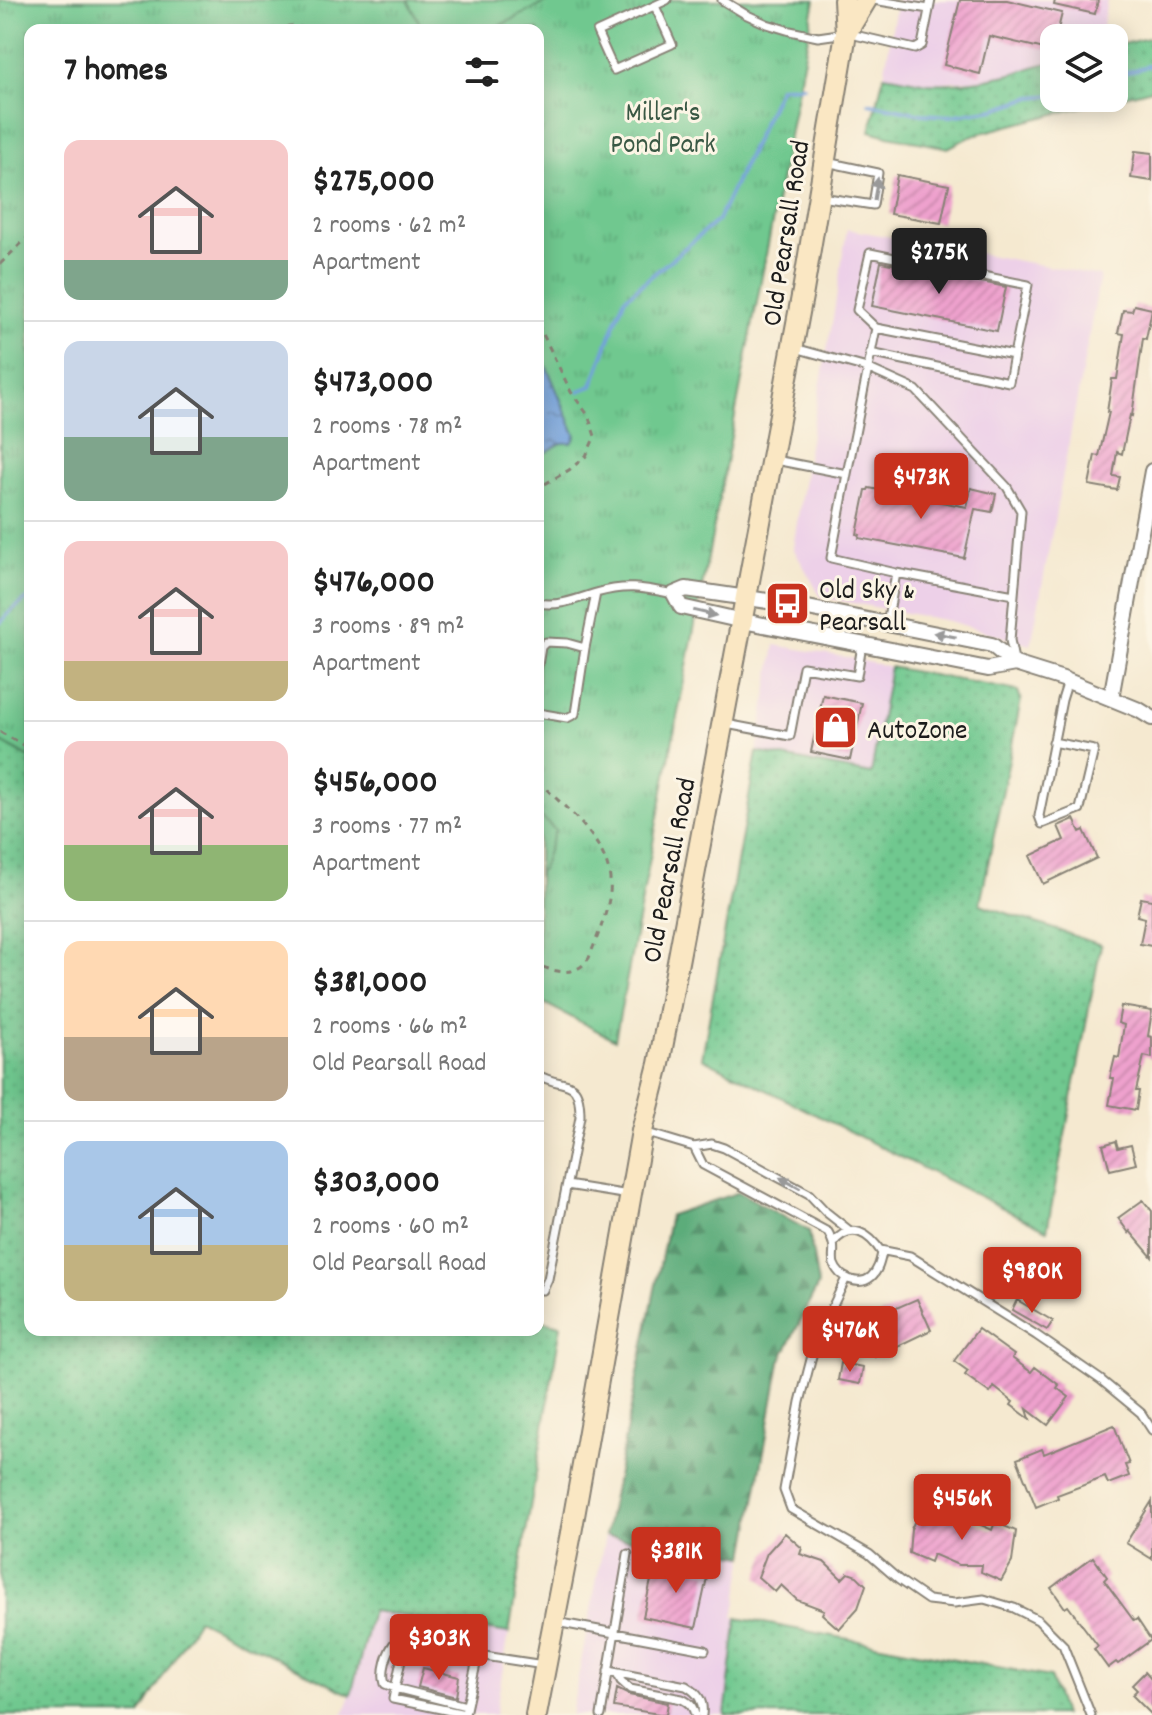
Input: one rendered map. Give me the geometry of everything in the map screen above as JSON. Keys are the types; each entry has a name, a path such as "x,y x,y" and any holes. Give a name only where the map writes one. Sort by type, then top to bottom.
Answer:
{"main road":[{"name":"Old Pearsall Road","path":"536,1715 642,1131 659,1064 773,460 846,33 844,0"},
{"name":"Old Pearsall Road","path":"846,33 866,0"}],"street":[{"path":"1111,698 1150,496 1152,471"},
{"path":"1015,664 988,669 743,621 681,607 674,594 686,589 788,604 992,645 1015,664 1068,681 1152,718"}],"lane":[{"path":"655,6 672,44 614,70 597,32 667,0"},
{"path":"722,0 745,14 790,31 818,37 846,33 915,49 922,45 931,0"},
{"path":"873,0 929,9"},
{"path":"818,196 873,205 878,173 824,162"},
{"path":"870,353 1009,382 1028,285 870,253 857,310 876,328 1014,355"},
{"path":"876,328 831,558 1014,595"},
{"path":"793,348 867,368 916,390 1007,487 1021,511 1010,640 1015,664"},
{"path":"773,460 847,474"},
{"path":"887,624 896,573"},
{"path":"544,604 567,602 619,586 674,594"},
{"path":"544,714 567,718 575,714 596,593"},
{"path":"544,644 567,643 585,648"},
{"path":"724,723 790,736 803,667 857,676 862,645"},
{"path":"1053,742 1094,750 1080,809 1042,824 1039,816 1053,742 1062,700 1068,681"},
{"path":"544,1077 572,1087 580,1099 580,1117 544,1288"},
{"path":"642,1131 694,1147 712,1144 809,1194 850,1231 869,1237 880,1250 879,1264 870,1278 862,1281 846,1278 834,1265 833,1243 828,1232 703,1165 694,1147"},
{"path":"567,1185 631,1195"},
{"path":"833,1243 840,1235 850,1231"},
{"path":"880,1250 910,1256 1036,1335 1111,1388 1141,1413 1152,1430"},
{"path":"846,1278 815,1344 800,1402 784,1490 791,1509 869,1554 928,1600 954,1603 984,1599 1014,1608 1038,1620 1063,1645 1091,1715"},
{"path":"601,1715 613,1672 615,1633 628,1554"},
{"path":"554,1622 705,1650"},
{"path":"395,1688 385,1684 383,1678 387,1657 396,1641 546,1665"},
{"path":"405,1641 393,1699 465,1714 478,1655"},
{"path":"613,1672 630,1689 689,1702 695,1715"},
{"path":"613,1672 686,1686 700,1698 702,1715"}],"path":[{"path":"0,264 24,241"},
{"path":"544,336 571,392 588,415 595,436 586,456 544,485"},
{"path":"0,732 24,746"},
{"path":"544,787 599,845 610,881 607,909 584,965 566,973 544,967"}],"shaded area":[{"path":"897,0 1107,0 1103,24 1040,24 1040,64 982,79 929,83 884,75"},
{"path":"847,229 1100,276 1031,645 949,621 821,597 793,548"},
{"path":"775,645 890,667 871,774 757,752"},
{"path":"605,1536 745,1556 734,1617 737,1618 725,1715 571,1715"},
{"path":"372,1611 509,1633 495,1715 343,1715"}],"green space":[{"name":"Miller's Pond Park","path":"0,0 815,0 615,1040 544,1003 544,24 24,24 24,755 0,741"},
{"path":"408,0 551,0 503,24 420,24"},
{"path":"1152,37 1152,89 1128,95 1128,43"},
{"path":"1040,65 1040,112 1062,112 973,135 948,148 870,131 884,75 928,83 959,83"},
{"path":"890,667 1018,691 1021,700 980,904 1101,945 1047,1230 702,1058 757,752 871,774"},
{"path":"0,741 24,755 24,1336 544,1336 544,1321 561,1325 509,1633 372,1611 351,1695 198,1619 140,1715 0,1715"},
{"path":"544,820 555,830 544,863"},
{"path":"739,1192 809,1231 818,1285 780,1362 745,1556 605,1536 670,1215"},
{"path":"737,1618 1050,1677 1063,1715 725,1715"}],"water":[{"path":"544,360 576,436 572,443 561,443 545,453"}],"building":[{"path":"960,0 1007,0 1062,13 1059,24 1040,24 1040,48 989,36 980,74 944,65"},
{"path":"1055,0 1098,0 1095,14 1054,5"},
{"path":"1135,151 1152,153 1152,181 1131,178"},
{"path":"897,175 949,185 941,223 890,214"},
{"path":"881,262 1006,287 997,331 872,306"},
{"path":"1134,305 1152,309 1146,339 1143,338 1132,416 1122,454 1117,452 1113,476 1120,477 1117,490 1089,485 1109,412 1112,379 1117,379 1124,334 1118,333 1123,310 1132,311"},
{"path":"869,488 967,507 971,488 996,494 992,512 975,509 964,558 859,538 857,534"},
{"name":"AutoZone","path":"823,695 862,703 850,760 811,752"},
{"path":"1074,819 1080,832 1084,830 1097,858 1043,884 1030,856 1064,840 1058,826"},
{"path":"1141,898 1152,900 1152,946 1140,944 1145,918 1137,916"},
{"path":"1121,1006 1152,1011 1148,1036 1152,1037 1152,1058 1144,1056 1136,1091 1139,1091 1136,1110 1109,1105 1114,1078 1110,1078 1115,1057 1119,1058 1124,1025 1118,1023"},
{"path":"1116,1141 1118,1148 1131,1145 1136,1164 1110,1170 1103,1145"},
{"path":"1143,1200 1152,1211 1152,1257 1118,1218"},
{"path":"917,1299 931,1330 875,1357 859,1324"},
{"path":"1017,1300 1053,1321 1047,1330 1012,1310"},
{"path":"978,1329 1014,1355 1012,1358 1031,1372 1035,1367 1069,1397 1048,1425 1027,1409 1030,1419 994,1387 990,1393 965,1375 968,1371 954,1361"},
{"path":"841,1363 863,1367 860,1384 838,1380"},
{"path":"1114,1425 1129,1464 1125,1465 1129,1476 1108,1484 1105,1477 1057,1495 1058,1498 1036,1507 1017,1459 1042,1449 1044,1454"},
{"path":"1152,1501 1152,1559 1126,1543"},
{"path":"923,1503 944,1512 943,1517 970,1520 992,1530 995,1522 1016,1531 1012,1562 1001,1581 981,1572 982,1565 958,1565 933,1554 930,1562 909,1553 911,1529"},
{"path":"785,1533 802,1548 800,1554 824,1562 842,1579 848,1573 857,1576 866,1585 858,1608 839,1629 822,1614 824,1610 797,1600 781,1585 775,1592 758,1577 767,1553"},
{"path":"1093,1557 1107,1577 1104,1580 1151,1640 1108,1668 1094,1649 1098,1646 1051,1588"},
{"path":"655,1562 708,1573 696,1628 643,1617"},
{"path":"423,1668 459,1677 456,1697 418,1687"},
{"path":"1145,1672 1152,1680 1152,1715 1132,1695 1137,1690 1132,1685"},
{"path":"617,1689 629,1695 668,1703 666,1715 614,1707"}],"waterway":[{"path":"1128,72 1152,65"},
{"path":"579,391 592,386 624,299 718,220 780,87 803,86"},
{"path":"869,103 922,114 950,116 995,109 1040,96"},
{"path":"0,623 24,601"}],"place":[{"name":"Old Sky & Pearsall","path":"788,604"},
{"name":"AutoZone","path":"836,728"}]}
